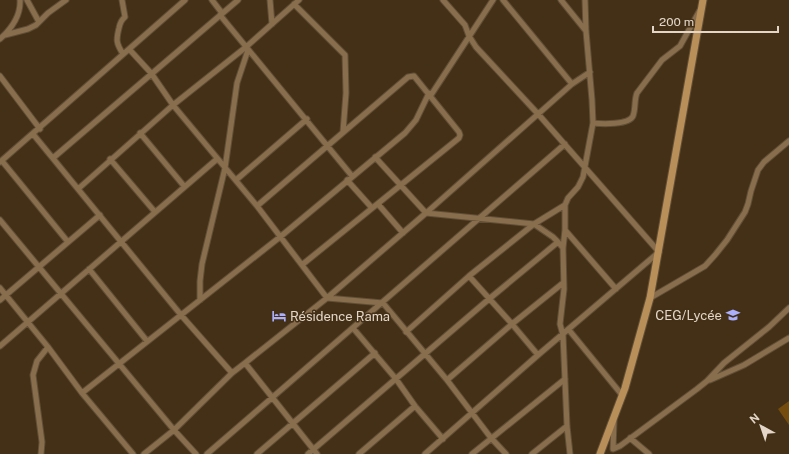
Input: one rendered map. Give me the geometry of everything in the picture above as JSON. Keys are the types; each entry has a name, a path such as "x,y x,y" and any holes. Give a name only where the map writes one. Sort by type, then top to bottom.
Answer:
{"main road":[{"path":"600,454 636,353 650,298 702,3"}],"street":[{"path":"0,39 12,28 20,0"},
{"path":"27,0 39,22"},
{"path":"5,35 28,29 36,25 48,13 66,0"},
{"path":"122,0 126,17 120,23 117,42 124,54"},
{"path":"68,242 1,161 40,129 185,0"},
{"path":"212,0 247,48 307,119 352,176"},
{"path":"53,158 236,0"},
{"path":"270,0 272,24"},
{"path":"78,188 173,105 247,48 299,0"},
{"path":"425,454 659,252 565,144 476,47 469,36 465,25 443,0"},
{"path":"82,393 280,237 405,133 416,120 430,94 493,0"},
{"path":"504,0 572,84"},
{"path":"561,0 586,32"},
{"path":"570,454 567,426 563,335 560,324 563,283 563,248 566,230 565,205 568,198 580,184 585,168 593,123 585,0"},
{"path":"593,123 612,123 630,120 637,93 662,60 680,46 702,3"},
{"path":"294,4 345,55 346,93 343,132"},
{"path":"200,300 202,264 225,168 237,83 247,48"},
{"path":"130,49 151,73 173,105 236,180 303,264 327,298 383,303 447,380 491,438 506,454"},
{"path":"144,454 174,430 232,374 327,298 539,115 572,84 590,72"},
{"path":"0,76 40,129"},
{"path":"257,206 411,76 414,76 430,94 459,132 459,138 303,264"},
{"path":"236,180 307,119"},
{"path":"140,133 184,186"},
{"path":"33,134 181,315 232,374"},
{"path":"650,298 704,266 715,255 727,240 745,212 758,170 764,162 789,141"},
{"path":"207,454 565,144"},
{"path":"375,157 426,213 534,224 553,237 563,248"},
{"path":"110,159 155,212"},
{"path":"0,346 217,159"},
{"path":"347,180 372,208"},
{"path":"378,204 403,233"},
{"path":"406,332 469,276 534,224 565,205"},
{"path":"0,300 100,215"},
{"path":"0,220 174,430 196,454"},
{"path":"566,230 616,289"},
{"path":"308,454 315,452 396,379 558,242"},
{"path":"89,269 147,341"},
{"path":"469,276 538,355"},
{"path":"447,380 512,324 563,283"},
{"path":"0,288 82,393 134,454"},
{"path":"708,381 724,363 770,327 789,308"},
{"path":"353,328 396,379 415,406 443,438"},
{"path":"569,330 622,395"},
{"path":"614,416 613,449 708,381 744,365 789,338"},
{"path":"41,454 42,442 33,375 37,361 48,348"},
{"path":"257,454 375,353"},
{"path":"245,363 315,452"},
{"path":"472,454 565,379"},
{"path":"359,454 415,406"},
{"path":"532,454 567,426"},
{"path":"630,438 646,453"}],"shaded area":[{"path":"789,401 789,425 778,409"}],"place":[{"name":"CEG/Lycée","path":"733,315"},
{"name":"Résidence Rama","path":"279,316"}]}
